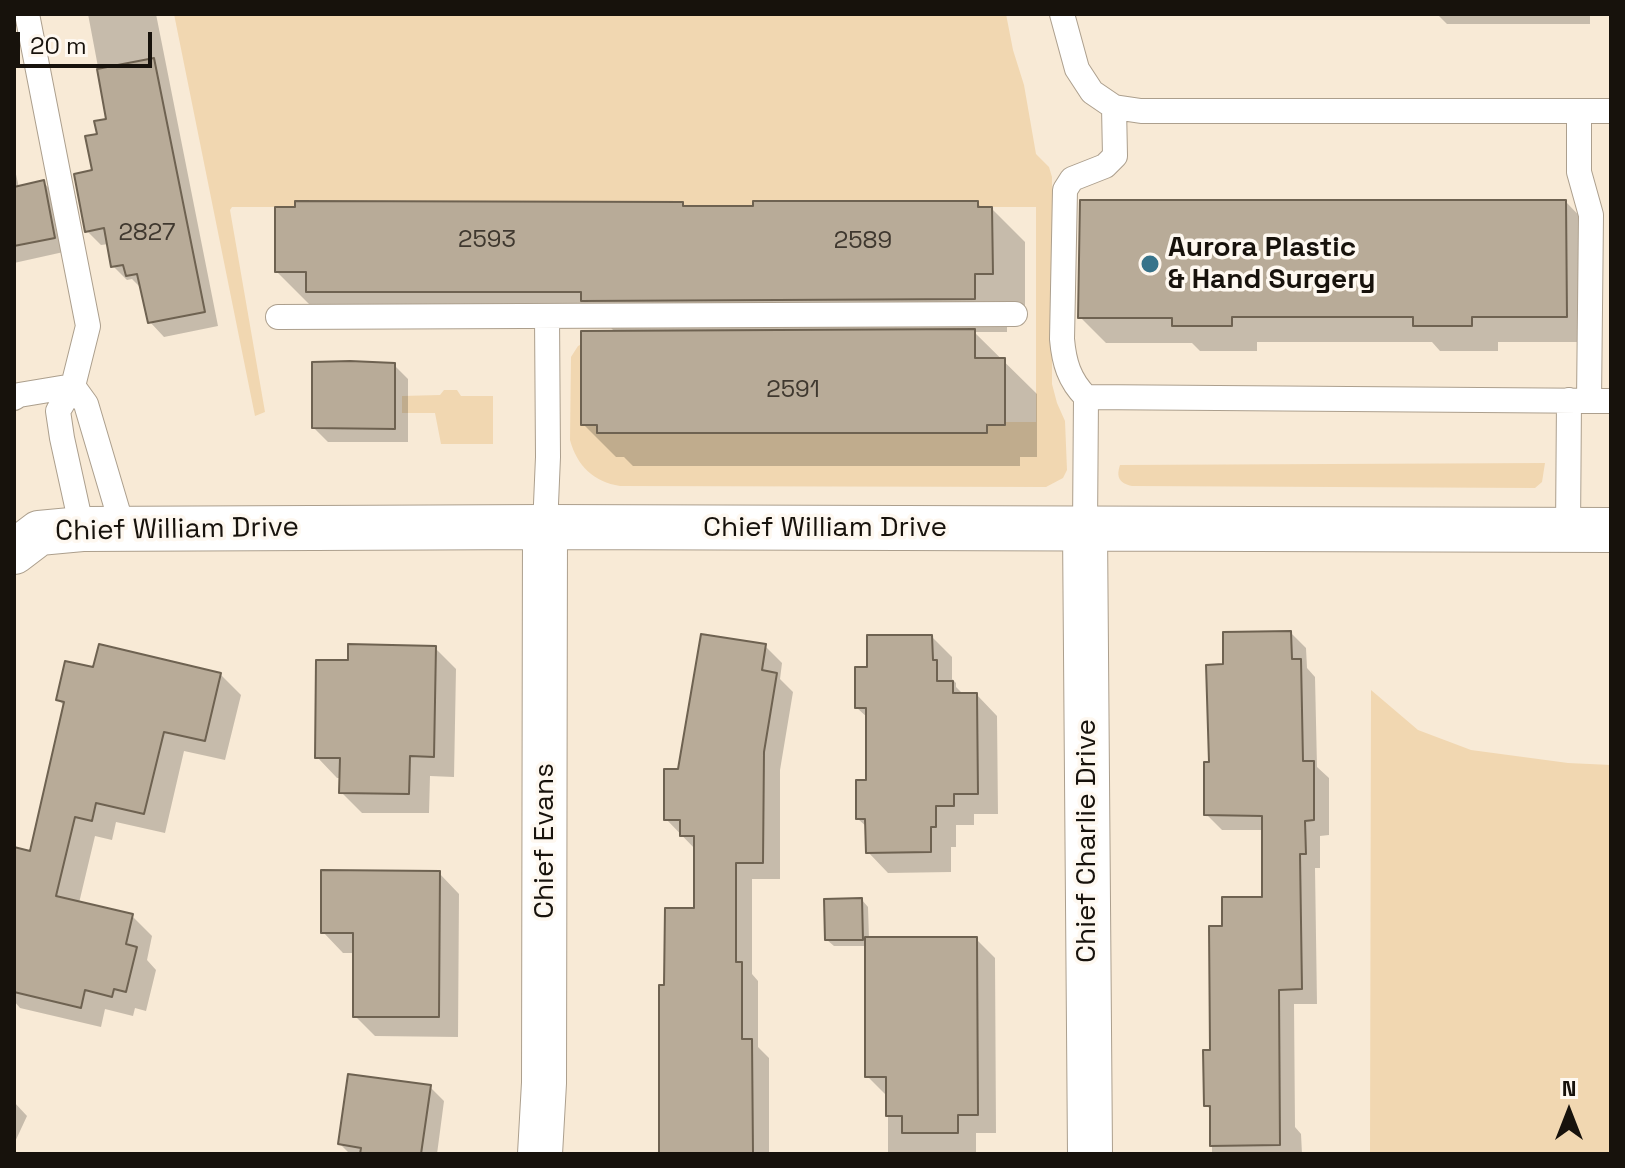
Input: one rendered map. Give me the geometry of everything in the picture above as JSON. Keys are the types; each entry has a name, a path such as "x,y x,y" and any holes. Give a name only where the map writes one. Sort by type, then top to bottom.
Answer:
{"street":[{"name":"Chief Evans","path":"540,1154 544,1083 545,527"},
{"name":"Chief Charlie Drive","path":"1085,528 1090,1154"},
{"name":"Chief William Drive","path":"26,542 102,529 1611,530"}],"lane":[{"path":"27,14 88,326 73,386 58,411 62,438 102,529"},
{"path":"1062,14 1077,69 1092,92 1114,107 1141,111 1611,111"},
{"path":"1114,107 1115,156 1105,166 1072,179 1065,190 1062,339 1073,384 1086,397 1590,401"},
{"path":"1568,530 1590,401 1601,216 1579,172 1579,112"},
{"path":"278,317 1015,314"},
{"path":"545,527 547,316"},
{"path":"14,398 73,386"},
{"path":"73,386 86,404 102,529"},
{"path":"1085,528 1086,397"}],"shaded area":[{"path":"174,14 1006,14 1024,85 1036,154 1049,167 1052,177 1052,384 1065,421 1067,470 1063,478 1046,487 620,486 602,481 588,471 577,458 570,440 571,357 578,346 586,342 581,358 581,424 597,425 598,433 987,433 987,425 1036,422 1036,207 978,207 977,201 753,201 753,206 683,207 683,202 295,201 295,207 232,207 230,210 265,412 255,416"},
{"path":"444,390 457,390 461,396 493,396 493,444 441,444 435,413 402,413 402,396 440,395"},
{"path":"1545,463 1542,482 1535,488 1132,486 1121,481 1118,473 1120,465"},
{"path":"1371,690 1418,730 1471,750 1568,763 1611,765 1611,1154 1370,1154"}],"building":[{"path":"154,58 205,312 148,323 137,274 126,276 123,265 111,267 104,228 85,232 74,174 92,170 85,136 97,134 94,121 106,119 97,69"},
{"path":"44,180 55,238 14,246 14,187"},
{"path":"1080,200 1566,200 1567,317 1472,317 1472,326 1413,326 1413,317 1232,317 1232,326 1172,326 1172,318 1078,318"},
{"path":"295,201 683,202 683,206 753,206 753,201 978,201 978,207 992,207 993,274 975,274 975,299 581,301 581,292 306,292 306,272 275,272 275,207 295,207"},
{"path":"975,329 975,358 1005,358 1005,425 987,425 987,433 597,433 597,425 581,425 581,331"},
{"path":"312,362 395,363 395,429 312,428"},
{"path":"1291,631 1292,659 1301,659 1303,761 1314,761 1314,820 1305,821 1306,854 1300,854 1302,989 1279,990 1280,1145 1210,1146 1210,1106 1204,1106 1203,1050 1210,1050 1209,926 1222,926 1222,897 1262,897 1262,816 1204,815 1204,762 1209,762 1206,665 1223,664 1223,632"},
{"path":"701,634 766,644 762,670 777,673 764,752 763,863 736,863 736,962 742,962 742,1039 752,1039 753,1154 659,1154 659,985 664,985 665,908 694,908 694,836 680,836 680,820 664,820 664,769 678,769"},
{"path":"867,635 932,635 937,681 953,681 953,693 977,693 978,794 954,794 954,806 936,806 936,827 931,827 931,852 866,853 865,819 856,819 856,780 866,780 866,708 855,708 855,667 867,667"},
{"path":"99,644 221,673 205,741 164,732 144,814 96,803 92,821 75,817 56,896 133,914 126,944 137,947 126,992 114,989 112,997 85,990 81,1008 14,992 14,847 30,851 64,702 56,700 65,661 93,667"},
{"path":"348,644 436,646 434,757 410,756 409,794 339,793 340,758 315,758 316,660 348,660"},
{"path":"321,870 440,871 439,1017 353,1017 353,933 321,933"},
{"path":"862,898 863,940 825,940 824,899"},
{"path":"865,937 977,937 978,1115 958,1115 958,1133 902,1133 902,1116 886,1116 886,1077 865,1077"},
{"path":"348,1074 431,1085 421,1154 360,1154 361,1148 338,1144"}],"place":[{"name":"Aurora Plastic & Hand Surgery","path":"1150,264"}]}
